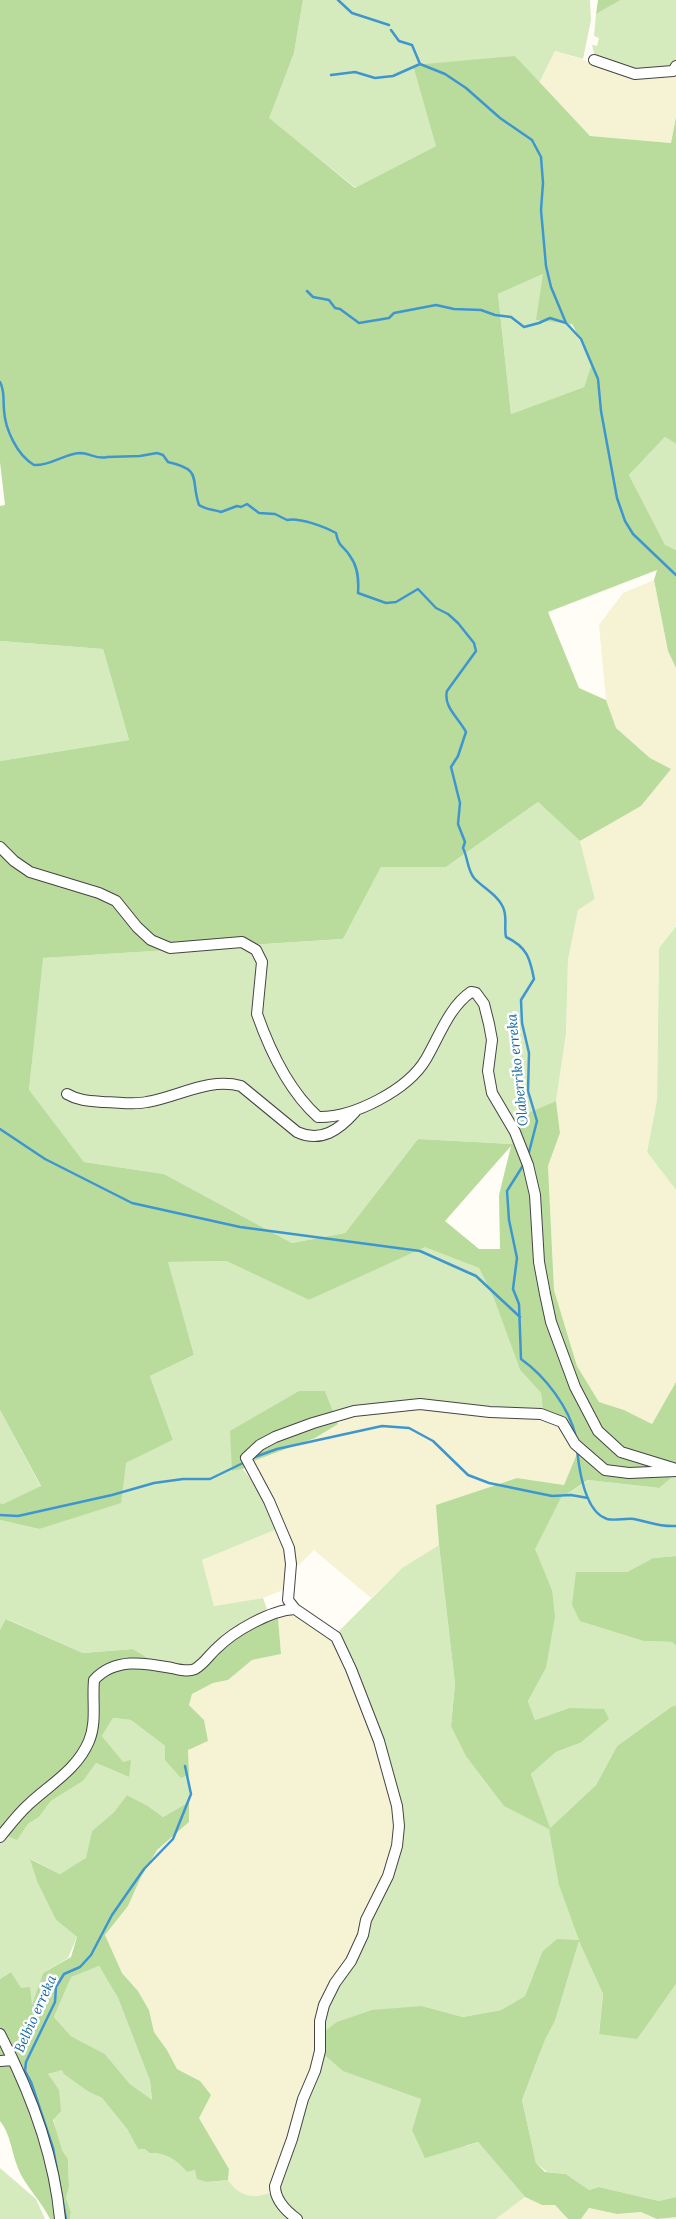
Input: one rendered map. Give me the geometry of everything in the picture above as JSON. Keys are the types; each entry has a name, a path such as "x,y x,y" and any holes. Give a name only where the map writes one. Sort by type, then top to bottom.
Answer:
{"street":[{"path":"594,60 635,74 672,71 676,66"},
{"path":"0,848 14,862 30,872 98,893 116,901 152,940 170,948 242,942 256,950 262,962 257,1014 268,1045 305,1105 318,1117 330,1118 358,1109 410,1079 426,1059 463,997 471,992 476,993 484,1004 492,1040 488,1071 492,1093 515,1132 526,1160 535,1195 539,1262 547,1304 551,1322 575,1387 598,1431 621,1452 676,1471"},
{"path":"67,1094 87,1101 133,1104 148,1102 217,1083 231,1083 241,1086 297,1132 306,1136 320,1137 327,1135 346,1122 358,1109"},
{"path":"297,2219 280,2202 275,2186 292,2139 302,2099 315,2071 320,2051 320,2021 324,2005 361,1941 366,1920 388,1876 397,1846 399,1826 397,1806 379,1741 351,1669 336,1637 295,1609 288,1600 291,1564 289,1548 269,1501 246,1458 260,1445 304,1426 354,1411 420,1404 490,1412 541,1414 562,1422 578,1447 605,1470 629,1473 676,1471"},
{"path":"0,1837 27,1805 64,1775 81,1755 89,1741 94,1719 94,1680 103,1671 121,1665 140,1662 184,1670 195,1669 217,1648 241,1631 283,1610 295,1609"},
{"path":"0,2034 34,2110 49,2156 58,2193 60,2219"},
{"path":"0,2061 13,2060"}],"shaded area":[{"path":"555,51 590,62 676,66 676,117 671,143 590,136 539,83"},
{"path":"654,580 668,651 676,668 676,925 659,948 657,1100 647,1152 676,1190 676,1382 652,1424 624,1410 599,1402 577,1366 554,1290 548,1166 560,1133 556,1101 566,1034 568,960 578,909 595,899 580,841 641,806 670,769 650,758 615,728 606,700 599,625 623,593"},
{"path":"419,1407 541,1416 562,1424 579,1451 564,1485 517,1478 437,1505 439,1545 402,1568 371,1598 314,1550 298,1566 280,1515 251,1462 315,1438 355,1412"},
{"path":"277,1529 287,1555 286,1589 263,1598 214,1606 202,1560"},
{"path":"287,1612 333,1637 379,1741 397,1806 397,1846 269,2193 259,2197 245,2195 233,2188 228,2180 229,2169 199,2118 200,2081 177,2069 167,2050 154,2032 149,2010 138,1991 122,1973 105,1935 128,1906 141,1877 157,1850 189,1822 188,1750 204,1720 189,1705 192,1694 213,1683 228,1680 252,1660 281,1654 278,1618"},
{"path":"525,2197 542,2205 555,2205 568,2219 496,2219"},
{"path":"589,2208 617,2214 641,2212 657,2219 581,2219"},
{"path":"676,2217 676,2219 657,2219"}],"green space":[{"path":"0,0 303,0 294,53 269,118 355,188 436,146 413,65 515,56 590,136 671,143 676,117 676,444 665,437 629,475 665,545 676,550 676,668 668,651 654,580 657,570 548,612 579,688 606,700 616,728 650,758 671,769 641,806 580,841 538,802 446,867 381,867 343,939 43,958 29,1090 84,1162 164,1174 292,1243 345,1233 418,1139 512,1144 520,1116 556,1101 560,1133 548,1166 554,1290 577,1366 599,1402 624,1410 652,1424 676,1382 676,1474 659,1488 588,1480 561,1498 535,1549 552,1590 555,1617 546,1668 528,1701 535,1720 569,1708 604,1709 609,1719 580,1743 556,1752 531,1774 550,1828 596,1785 617,1746 676,1705 676,1984 637,2039 599,2034 603,1994 579,1941 555,2021 545,2040 522,2100 536,2163 545,2172 566,2174 589,2190 599,2187 659,2201 676,2197 676,2217 657,2219 641,2212 617,2214 589,2208 581,2219 568,2219 555,2205 542,2205 525,2197 478,2142 425,2158 412,2130 421,2099 343,2071 320,2051 321,2034 337,2022 372,2010 422,2006 463,2017 501,2010 525,1996 542,1952 557,1939 579,1940 559,1885 549,1829 504,1806 466,1756 451,1726 455,1684 436,1505 517,1478 564,1485 579,1449 563,1421 543,1412 541,1393 520,1370 494,1299 479,1268 425,1247 309,1300 226,1261 168,1262 194,1355 150,1376 173,1440 126,1463 121,1503 39,1529 0,1520 0,1503 3,1504 41,1486 0,1410 0,761 129,740 103,649 0,641 0,506 5,505 0,462","holes":["543,274 536,320 572,324 592,363 584,387 511,414 498,294","511,1146 499,1195 500,1249 479,1249 445,1221"]},
{"path":"303,0 590,0 591,20 583,59 555,51 539,83 515,56 436,146 356,188 268,118 294,53"},
{"path":"598,0 621,0 596,14"},
{"path":"621,0 676,0 676,66 636,72 595,57 592,45 597,46 599,38 594,36 596,14"},
{"path":"543,274 592,363 584,387 511,414 498,294"},
{"path":"665,437 676,444 676,550 665,546 629,475"},
{"path":"0,641 103,649 129,740 0,761"},
{"path":"538,802 580,841 595,899 578,910 568,960 566,1034 556,1101 520,1116 512,1144 418,1139 345,1233 292,1243 164,1174 84,1162 29,1091 42,958 343,939 381,867 446,867"},
{"path":"676,926 676,1190 647,1152 657,1100 659,948"},
{"path":"425,1246 479,1268 494,1299 520,1370 541,1393 543,1412 464,1403 411,1401 385,1402 333,1412 325,1391 232,1471 243,1469 267,1502 277,1529 202,1560 214,1606 263,1598 267,1609 223,1640 197,1665 179,1666 150,1659 133,1649 83,1653 7,1619 0,1630 0,1520 39,1529 126,1463 173,1440 150,1376 194,1355 167,1262 226,1261 309,1300"},
{"path":"299,1391 325,1391 338,1424 315,1438 251,1462 243,1469 232,1471 230,1431"},
{"path":"0,1410 41,1487 3,1504 0,1503"},
{"path":"676,1474 676,1556 653,1558 627,1572 576,1572 644,1641 672,1642 676,1646 676,1705 617,1746 596,1785 549,1829 579,1940 603,1994 599,2033 637,2038 676,1984 676,2197 659,2201 599,2187 589,2190 566,2174 547,2172 536,2163 522,2100 545,2040 555,2021 579,1941 542,1952 525,1996 501,2010 463,2017 422,2006 321,2034 324,2005 388,1876 399,1826 379,1741 333,1637 402,1568 439,1545 455,1684 451,1726 549,1828 531,1774 556,1752 580,1743 569,1708 535,1720 528,1701 546,1668 552,1590 534,1549 561,1498 589,1480 658,1488"},
{"path":"676,1556 676,1646 672,1642 644,1641 580,1621 572,1605 576,1572 627,1572 653,1558"},
{"path":"278,1618 281,1654 252,1660 228,1680 213,1683 192,1694 189,1705 204,1720 208,1741 188,1750 189,1775 181,1778 165,1760 165,1746 131,1720 113,1718 102,1736 123,1762 131,1760 129,1777 96,1763 83,1781 51,1801 39,1817 28,1824 17,1840 7,1836 0,1828 0,1630 6,1619 83,1653 133,1649 168,1670 198,1669 231,1641 265,1620"},
{"path":"113,1718 131,1720 165,1746 181,1778 189,1775 189,1802 163,1817 148,1806 127,1795 114,1812 92,1831 87,1858 60,1874 31,1859 56,1920 77,1937 68,1958 43,1973 32,2007 11,1972 0,1979 0,1828 7,1836 17,1839 28,1824 39,1817 51,1801 83,1781 96,1763 129,1777 123,1763 102,1736"},
{"path":"127,1795 148,1806 163,1817 189,1802 189,1822 157,1850 141,1877 128,1906 105,1935 122,1973 138,1991 149,2010 154,2032 167,2050 177,2069 200,2081 211,2095 199,2118 229,2169 228,2180 207,2182 197,2179 195,2170 187,2172 170,2158 160,2154 149,2153 145,2149 138,2149 127,2129 102,2098 89,2092 64,2074 62,2070 48,2074 59,2090 61,2111 53,2120 62,2150 68,2159 69,2187 66,2198 71,2212 70,2219 50,2219 20,2174 9,2138 0,2121 0,1979 11,1972 21,1988 30,1987 32,2005 43,1973 71,1957 77,1937 56,1920 37,1881 30,1859 60,1874 86,1858 92,1831 114,1812","holes":["99,1966 118,1998 150,2081 152,2100 130,2084 105,2054 71,2036 54,2017 71,1977"]},
{"path":"99,1966 118,1998 150,2081 152,2101 130,2084 105,2054 71,2036 54,2017 71,1976"},
{"path":"320,2051 421,2099 412,2130 466,2146 478,2142 525,2197 496,2219 304,2219 293,2211 279,2190"},
{"path":"63,2069 89,2092 102,2098 127,2129 138,2149 145,2149 149,2153 160,2154 170,2158 187,2172 195,2170 207,2182 228,2180 241,2193 251,2196 269,2193 291,2219 70,2219 71,2212 66,2198 69,2187 68,2159 56,2136 48,2074"},
{"path":"0,2168 36,2199 45,2219 0,2219"}],"waterway":[{"path":"338,0 352,13 389,25"},
{"path":"391,30 399,41 412,45 420,64 445,74 466,88 500,118 532,140 541,157 543,183 541,210 546,266 551,287 566,323 581,339 598,379 601,411 617,498 625,521 633,534 676,575"},
{"path":"331,75 355,72 375,78 393,76 420,64"},
{"path":"307,291 313,297 329,300 335,308 340,309 359,323 389,318 394,313 436,305 454,309 481,310 495,315 511,317 524,327 550,318 566,323"},
{"name":"Olaberriko erreka","path":"0,382 9,433 22,455 34,465 46,464 68,455 80,453 100,458 140,456 157,453 163,455 168,462 186,468 191,472 199,505 202,507 221,512 247,504 259,513 275,514 287,520 305,521 336,533 340,544 348,552 355,564 358,578 358,593 386,603 396,602 418,589 436,608 448,614 458,623 474,643 476,651 447,691 446,697 449,707 466,732 458,756 451,767 460,803 458,824 465,842 463,848 470,871 474,878 495,896 502,905 505,913 506,937 523,949 529,959 534,979 521,1000 522,1023 529,1053 528,1091 537,1121 528,1156"},
{"path":"0,1129 45,1159 132,1203 240,1227 420,1251 476,1276 520,1317"},
{"name":"Olaberriko erreka","path":"524,1164 507,1191 509,1220 517,1258 513,1289 519,1304 521,1359 539,1374 555,1393 568,1415 576,1437"},
{"path":"252,1458 277,1449 382,1426 409,1428 433,1441 468,1475 489,1483 552,1496 571,1495 588,1498"},
{"name":"Olaberriko erreka","path":"577,1449 584,1489 593,1508 599,1515 610,1520 634,1519 659,1525 676,1526"},
{"path":"0,1515 18,1516 112,1495 154,1483 183,1479 210,1479 243,1463"},
{"name":"Belbio erreka","path":"66,2219 53,2148 31,2082 25,2071 26,2062 55,2002 56,1987 64,1974 80,1967 91,1955 112,1915 144,1869 173,1839 191,1794 185,1766"}]}
